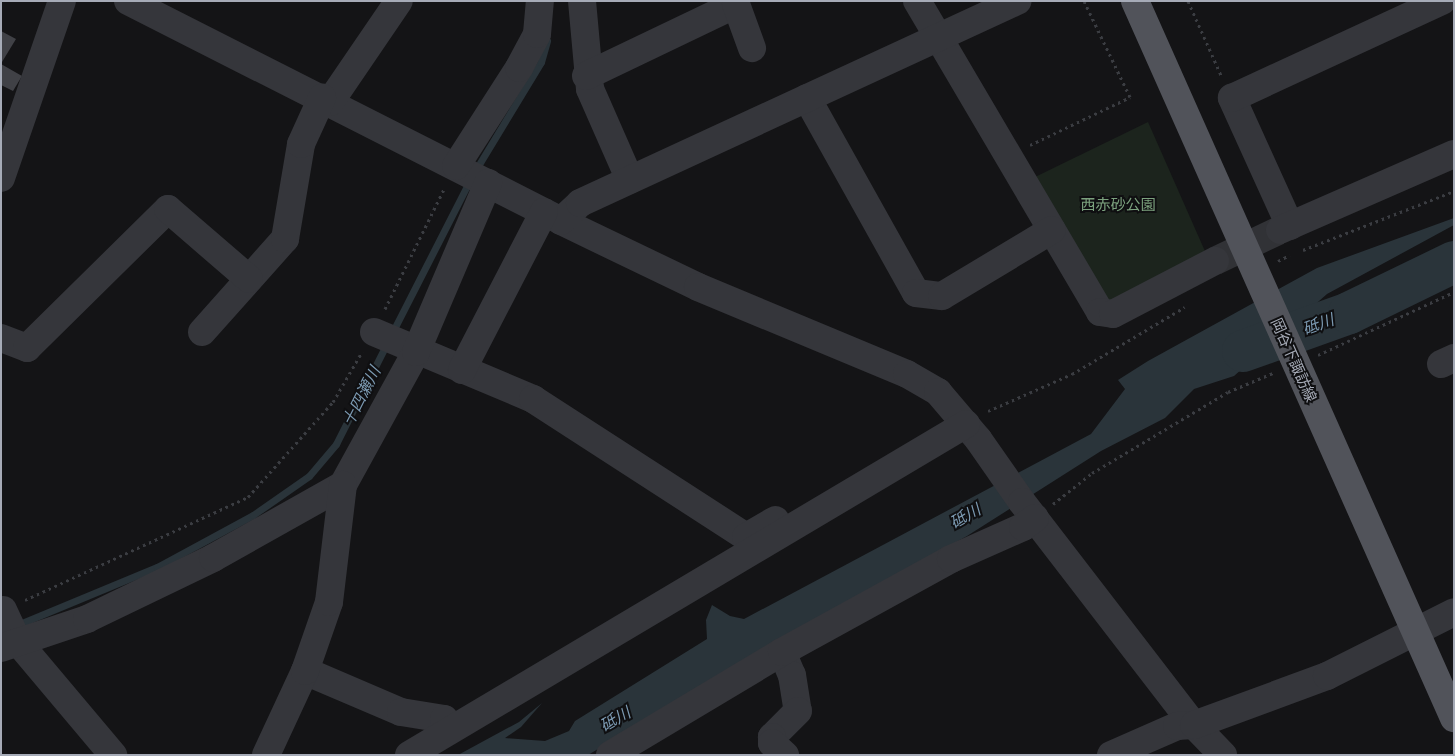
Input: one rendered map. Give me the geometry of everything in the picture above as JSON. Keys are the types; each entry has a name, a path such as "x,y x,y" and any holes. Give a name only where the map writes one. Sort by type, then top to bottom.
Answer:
{"main road":[{"name":"岡谷下諏訪線","path":"1135,1 1454,718"}],"street":[{"path":"1,178 62,1"},
{"path":"128,1 458,167 552,217 698,287 907,374 938,392 972,431 1029,510 1194,724 1223,755"},
{"path":"202,332 285,239 301,144 326,100 398,1"},
{"path":"458,167 519,68 537,34 540,1"},
{"path":"582,1 586,76 630,180"},
{"path":"917,1 1100,312 1113,314 1215,261"},
{"path":"462,370 552,217 580,202 1018,1"},
{"path":"1442,1 1232,98 1285,228 1454,154"},
{"path":"586,76 736,3 752,48"},
{"path":"807,98 916,293 942,296 1052,230"},
{"path":"266,755 305,671 329,602 344,485 414,351 487,182"},
{"path":"1,338 27,348 168,209 249,279"},
{"path":"377,333 414,351 533,399 746,537 805,505 813,517"},
{"path":"409,755 450,728 813,517 972,431"},
{"path":"9,630 87,619 213,558 344,485"},
{"path":"610,755 782,652 951,559 1023,527 1029,510"},
{"path":"1111,755 1177,726 1194,724 1327,676 1416,634 1454,612"},
{"path":"9,630 113,755"},
{"path":"782,652 792,675 798,711 772,737 772,743 785,755"},
{"path":"305,671 401,712 444,719 450,728"}],"path":[{"path":"1008,156 1130,97 1084,1"},
{"path":"1188,1 1232,98"},
{"path":"9,630 248,497 333,402 377,333 458,167"},
{"path":"1302,251 1454,191"},
{"path":"1258,277 1292,254"},
{"path":"1029,510 1219,397 1294,358 1454,292"},
{"path":"972,431 1005,401 1072,374 1188,306"}],"green space":[{"name":"西赤砂公園","path":"1148,122 1208,258 1112,307 1033,178"}],"water":[{"path":"1454,218 1454,225 1327,294 1234,376 1194,389 1165,418 1101,451 967,536 745,661 588,755 458,755 519,722 542,703 521,727 505,738 545,741 569,731 575,721 707,639 706,620 712,605 730,616 744,619 1091,434 1125,389 1118,380 1148,361 1317,268"}],"building":[{"path":"1,31 16,39 2,62 1,62"},
{"path":"1,64 22,76 13,91 1,85"}],"waterway":[{"name":"十四瀬川","path":"475,171 541,62 547,41"},
{"name":"十四瀬川","path":"392,333 470,180"},
{"name":"砥川","path":"1243,351 1349,313 1454,262"},
{"name":"十四瀬川","path":"17,625 157,567 253,515 309,476 336,444 387,343"}],"tunnel":[{"path":"1215,261 1280,230"}]}
